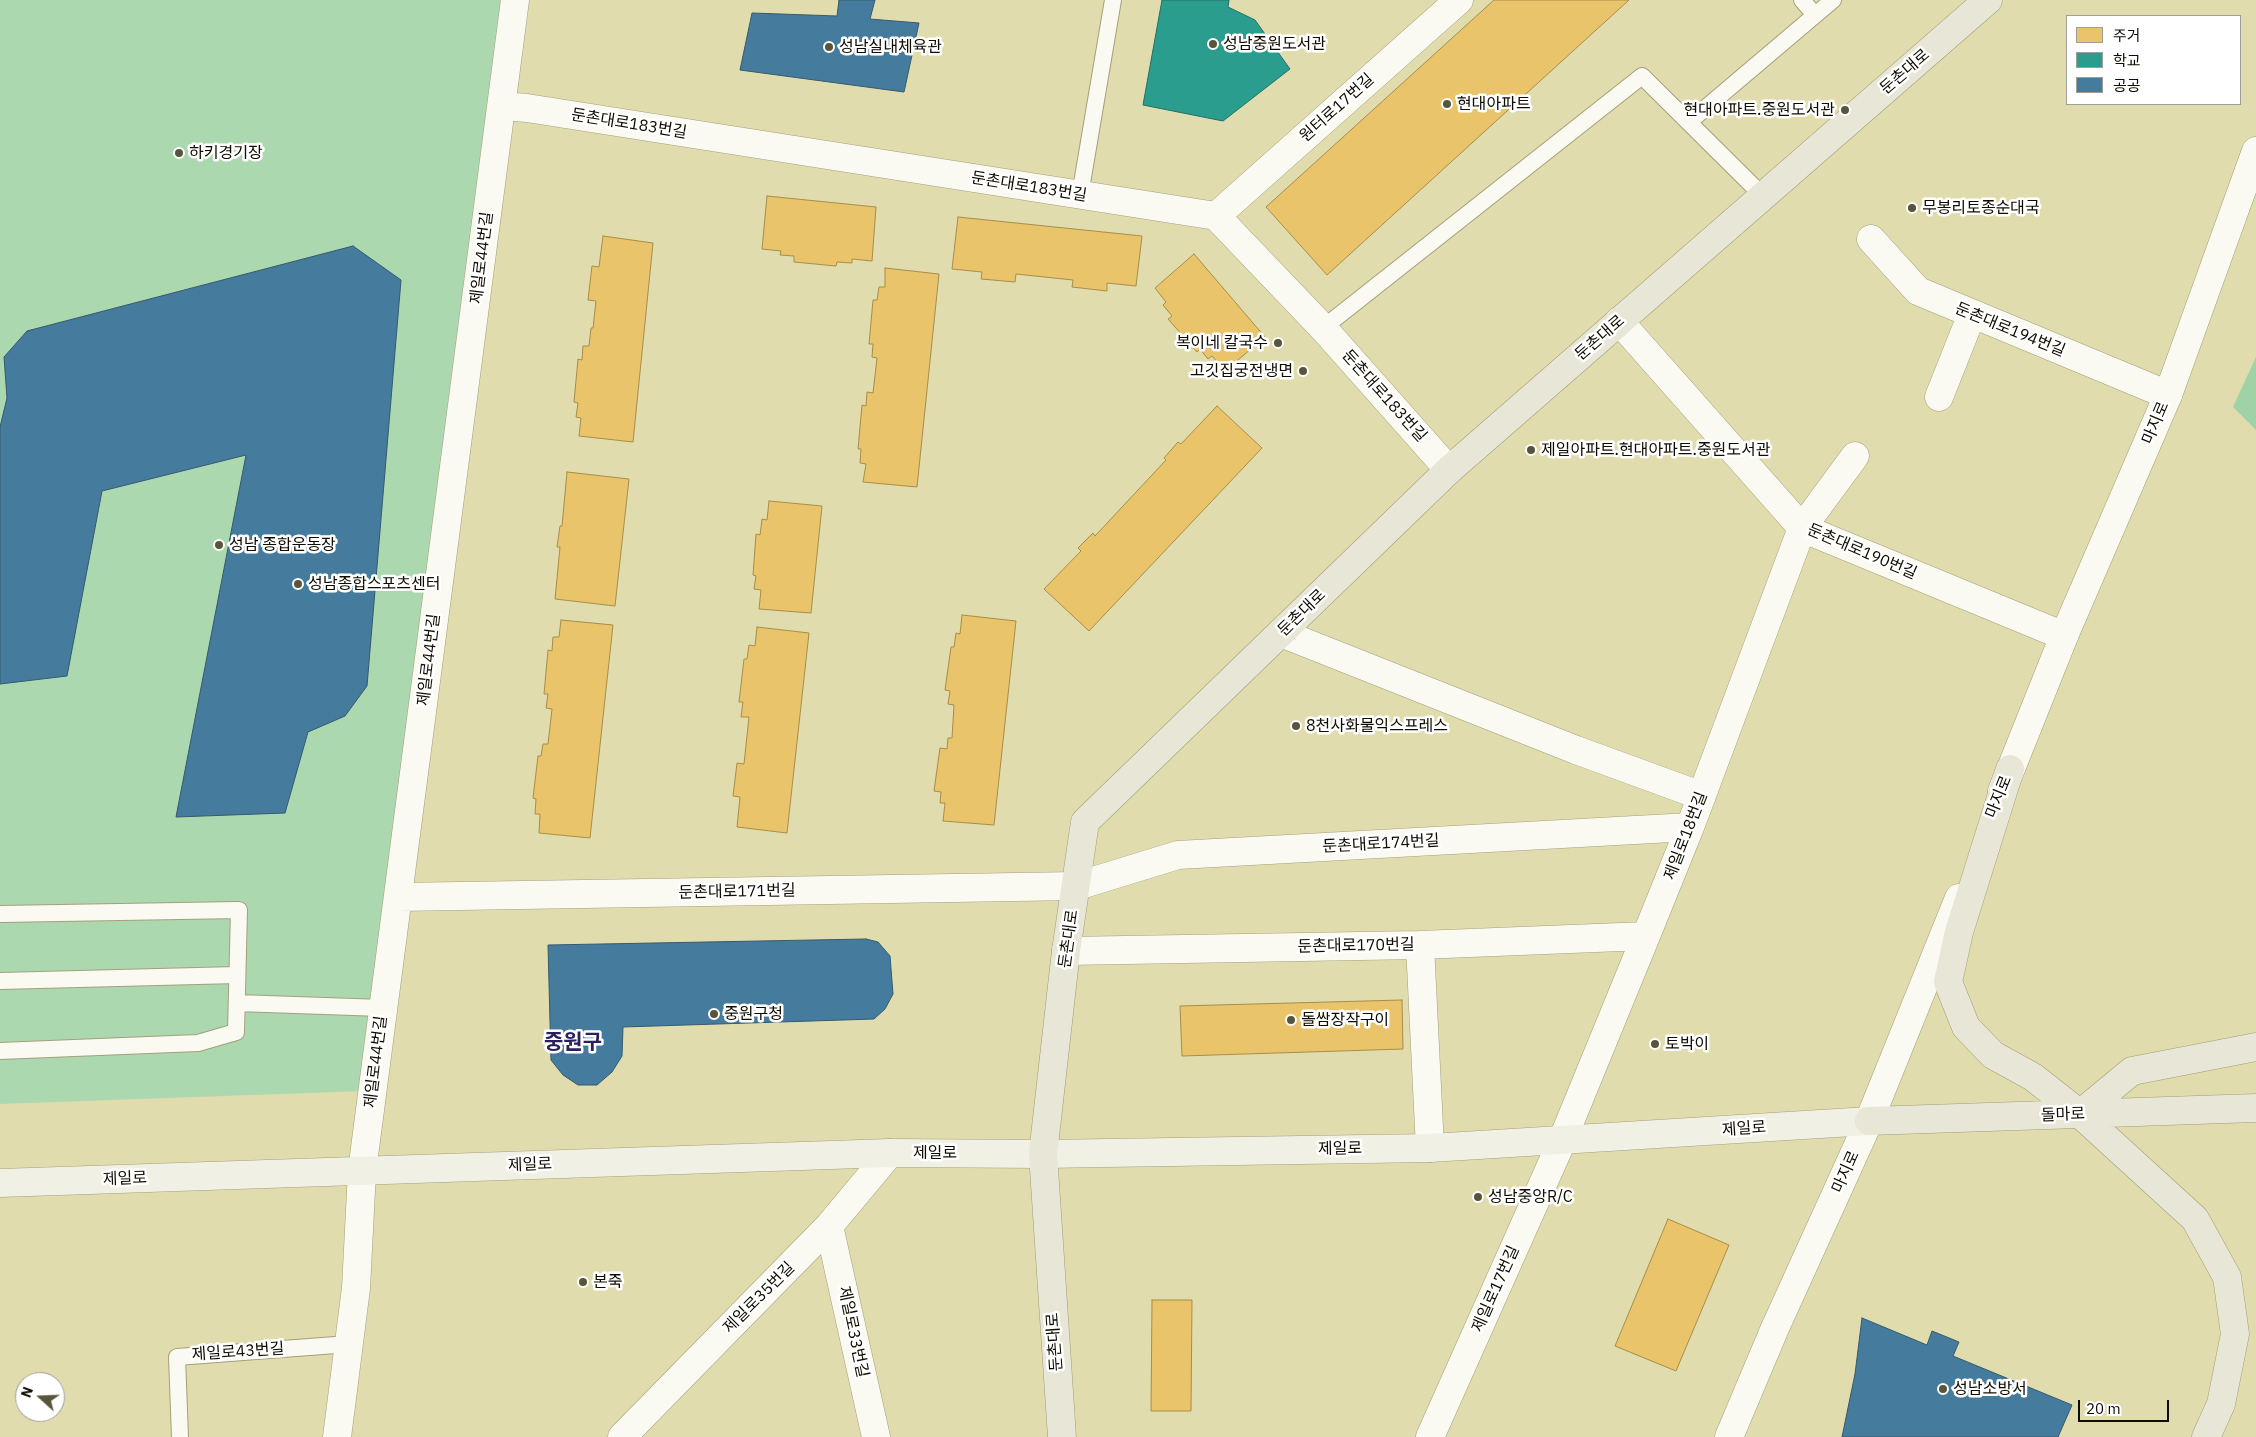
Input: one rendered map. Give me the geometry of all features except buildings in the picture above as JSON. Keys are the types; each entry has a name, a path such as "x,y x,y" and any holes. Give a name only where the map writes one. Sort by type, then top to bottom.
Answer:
{"main road":[{"name":"둔촌대로","path":"1062,1437 1043,1154 1066,951 1085,822 1449,470 1988,0"},
{"path":"2010,769 1959,932 1948,982 1966,1027 1993,1054 2033,1077 2080,1114 2195,1219 2227,1277 2236,1334 2221,1404 2206,1437"},
{"path":"2080,1114 2132,1071 2256,1047"},
{"name":"돌마로","path":"1869,1121 2256,1108"},
{"name":"제일로","path":"0,1184 890,1153 1043,1154 1430,1148 1869,1121"}],"street":[{"name":"제일로44번길","path":"362,1171 515,0"},
{"name":"원터로17번길","path":"1216,216 1459,0"},
{"name":"둔촌대로183번길","path":"502,106 537,109 1216,216 1323,328 1449,470"},
{"name":"마지로","path":"1729,1437 1775,1328 1869,1121 2064,636 2168,395 2256,152"},
{"name":"둔촌대로194번길","path":"1871,239 1918,291 2168,395"},
{"path":"1939,397 1972,314"},
{"name":"둔촌대로190번길","path":"1619,322 1802,528 2064,636"},
{"name":"제일로18번길","path":"1562,1141 1690,827 1802,528 1854,456"},
{"path":"1281,633 1576,750 1702,796"},
{"name":"둔촌대로174번길","path":"1077,886 1178,855 1690,827"},
{"name":"둔촌대로171번길","path":"398,897 1077,886"},
{"name":"둔촌대로170번길","path":"1066,951 1420,945 1646,936"},
{"path":"1420,945 1430,1148"},
{"name":"제일로17번길","path":"1430,1437 1562,1141"},
{"name":"제일로35번길","path":"622,1437 829,1226 890,1153"},
{"path":"337,1437 356,1288 362,1171"},
{"name":"제일로33번길","path":"829,1226 876,1437"}],"lane":[{"path":"1080,195 1113,0"},
{"path":"1802,0 1815,15"},
{"path":"1689,122 1833,0"},
{"path":"1323,328 1642,76 1763,196"},
{"path":"0,914 239,910 236,1032 198,1043 0,1051"},
{"path":"0,981 237,975"},
{"path":"237,1003 383,1008"},
{"name":"제일로43번길","path":"180,1437 177,1357 350,1344"}],"green space":[{"name":"성남 종합운동장","path":"0,0 512,0 364,1091 0,1104"},
{"path":"2256,357 2256,430 2233,407"}],"place":[{"name":"성남중원도서관","path":"1213,44"},
{"name":"성남실내체육관","path":"829,47"},
{"name":"현대아파트","path":"1447,104"},
{"name":"현대아파트.중원도서관","path":"1845,110"},
{"name":"하키경기장","path":"179,153"},
{"name":"무봉리토종순대국","path":"1912,208"},
{"name":"복이네 칼국수","path":"1278,343"},
{"name":"고깃집궁전냉면","path":"1303,371"},
{"name":"제일아파트.현대아파트.중원도서관","path":"1531,450"},
{"name":"성남 종합운동장","path":"219,545"},
{"name":"성남종합스포츠센터","path":"298,584"},
{"name":"8천사화물익스프레스","path":"1296,726"},
{"name":"중원구청","path":"714,1014"},
{"name":"돌쌈장작구이","path":"1291,1020"},
{"name":"토박이","path":"1655,1044"},
{"name":"성남중앙R/C","path":"1478,1197"},
{"name":"본죽","path":"583,1282"},
{"name":"성남소방서","path":"1943,1389"}],"district":[{"name":"중원구","path":"573,1043"}]}
